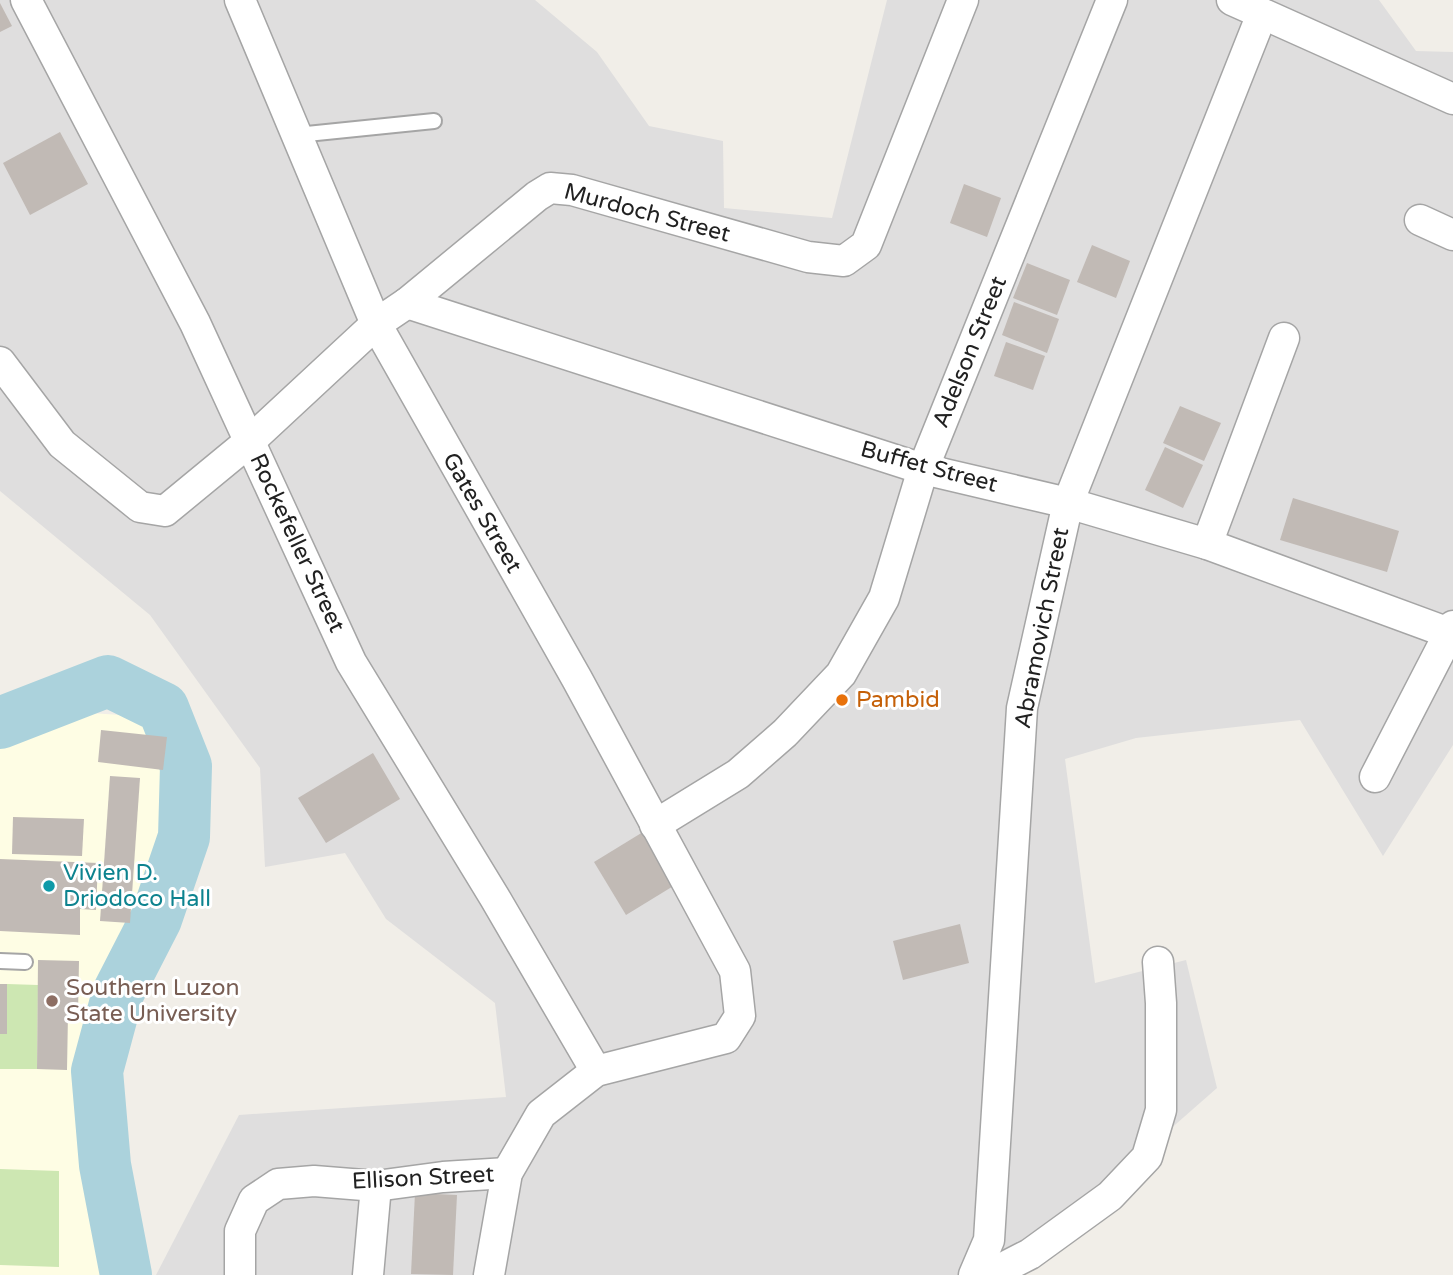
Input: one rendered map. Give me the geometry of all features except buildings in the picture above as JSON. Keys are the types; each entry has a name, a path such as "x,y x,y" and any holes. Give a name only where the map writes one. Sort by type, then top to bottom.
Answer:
{"street":[{"name":"Rockefeller Street","path":"26,0 195,323 351,662 495,898 596,1071"},
{"name":"Gates Street","path":"240,0 376,324 576,679 735,971 740,1016 726,1038 596,1071"},
{"name":"Murdoch Street","path":"0,362 62,444 140,507 165,511 250,441 376,324 408,303 550,188 572,190 808,257 844,261 866,245 963,0"},
{"name":"Adelson Street","path":"655,825 738,774 785,733 841,674 884,598 923,468 1112,0"},
{"path":"1232,0 1453,99"},
{"name":"Abramovich Street","path":"974,1275 989,1240 1022,708 1068,503 1262,15"},
{"path":"1420,220 1453,235"},
{"name":"Buffet Street","path":"408,303 923,468 1068,503 1207,544 1451,629"},
{"path":"1207,544 1284,338"},
{"path":"1375,777 1451,629"},
{"path":"989,1275 1030,1254 1110,1196 1147,1157 1161,1110 1161,1003 1158,962"},
{"path":"489,1275 507,1173 541,1114 596,1071"},
{"name":"Ellison Street","path":"240,1275 240,1231 254,1200 278,1184 314,1181 376,1185 507,1173"},
{"path":"368,1275 376,1185"}],"lane":[{"path":"297,135 435,121"},
{"path":"0,961 25,961"}],"shaded area":[{"path":"0,0 535,0 597,52 649,126 723,141 724,208 832,218 887,0 1379,0 1416,51 1453,52 1453,745 1383,856 1300,720 1136,738 1065,759 1095,983 1186,960 1217,1088 1004,1275 156,1275 239,1115 506,1097 495,1003 386,919 345,853 265,867 260,768 150,615 0,491"},
{"name":"Southern Luzon State University","path":"89,713 154,717 169,738 176,765 172,843 155,893 111,983 98,1019 91,1058 87,1096 92,1189 102,1275 0,1275 0,743"}],"green space":[{"path":"7,984 38,985 37,1069 0,1069 0,1034 7,1033"},
{"path":"0,1169 59,1171 59,1267 0,1265"}],"waterway":[{"path":"0,723 108,681 163,708 186,766 184,837 156,919 118,993 97,1071 105,1165 126,1275"}],"place":[{"name":"Pambid","path":"842,700"},
{"name":"Vivien D. Driodoco Hall","path":"49,886"},
{"name":"Southern Luzon State University","path":"52,1001"}]}
